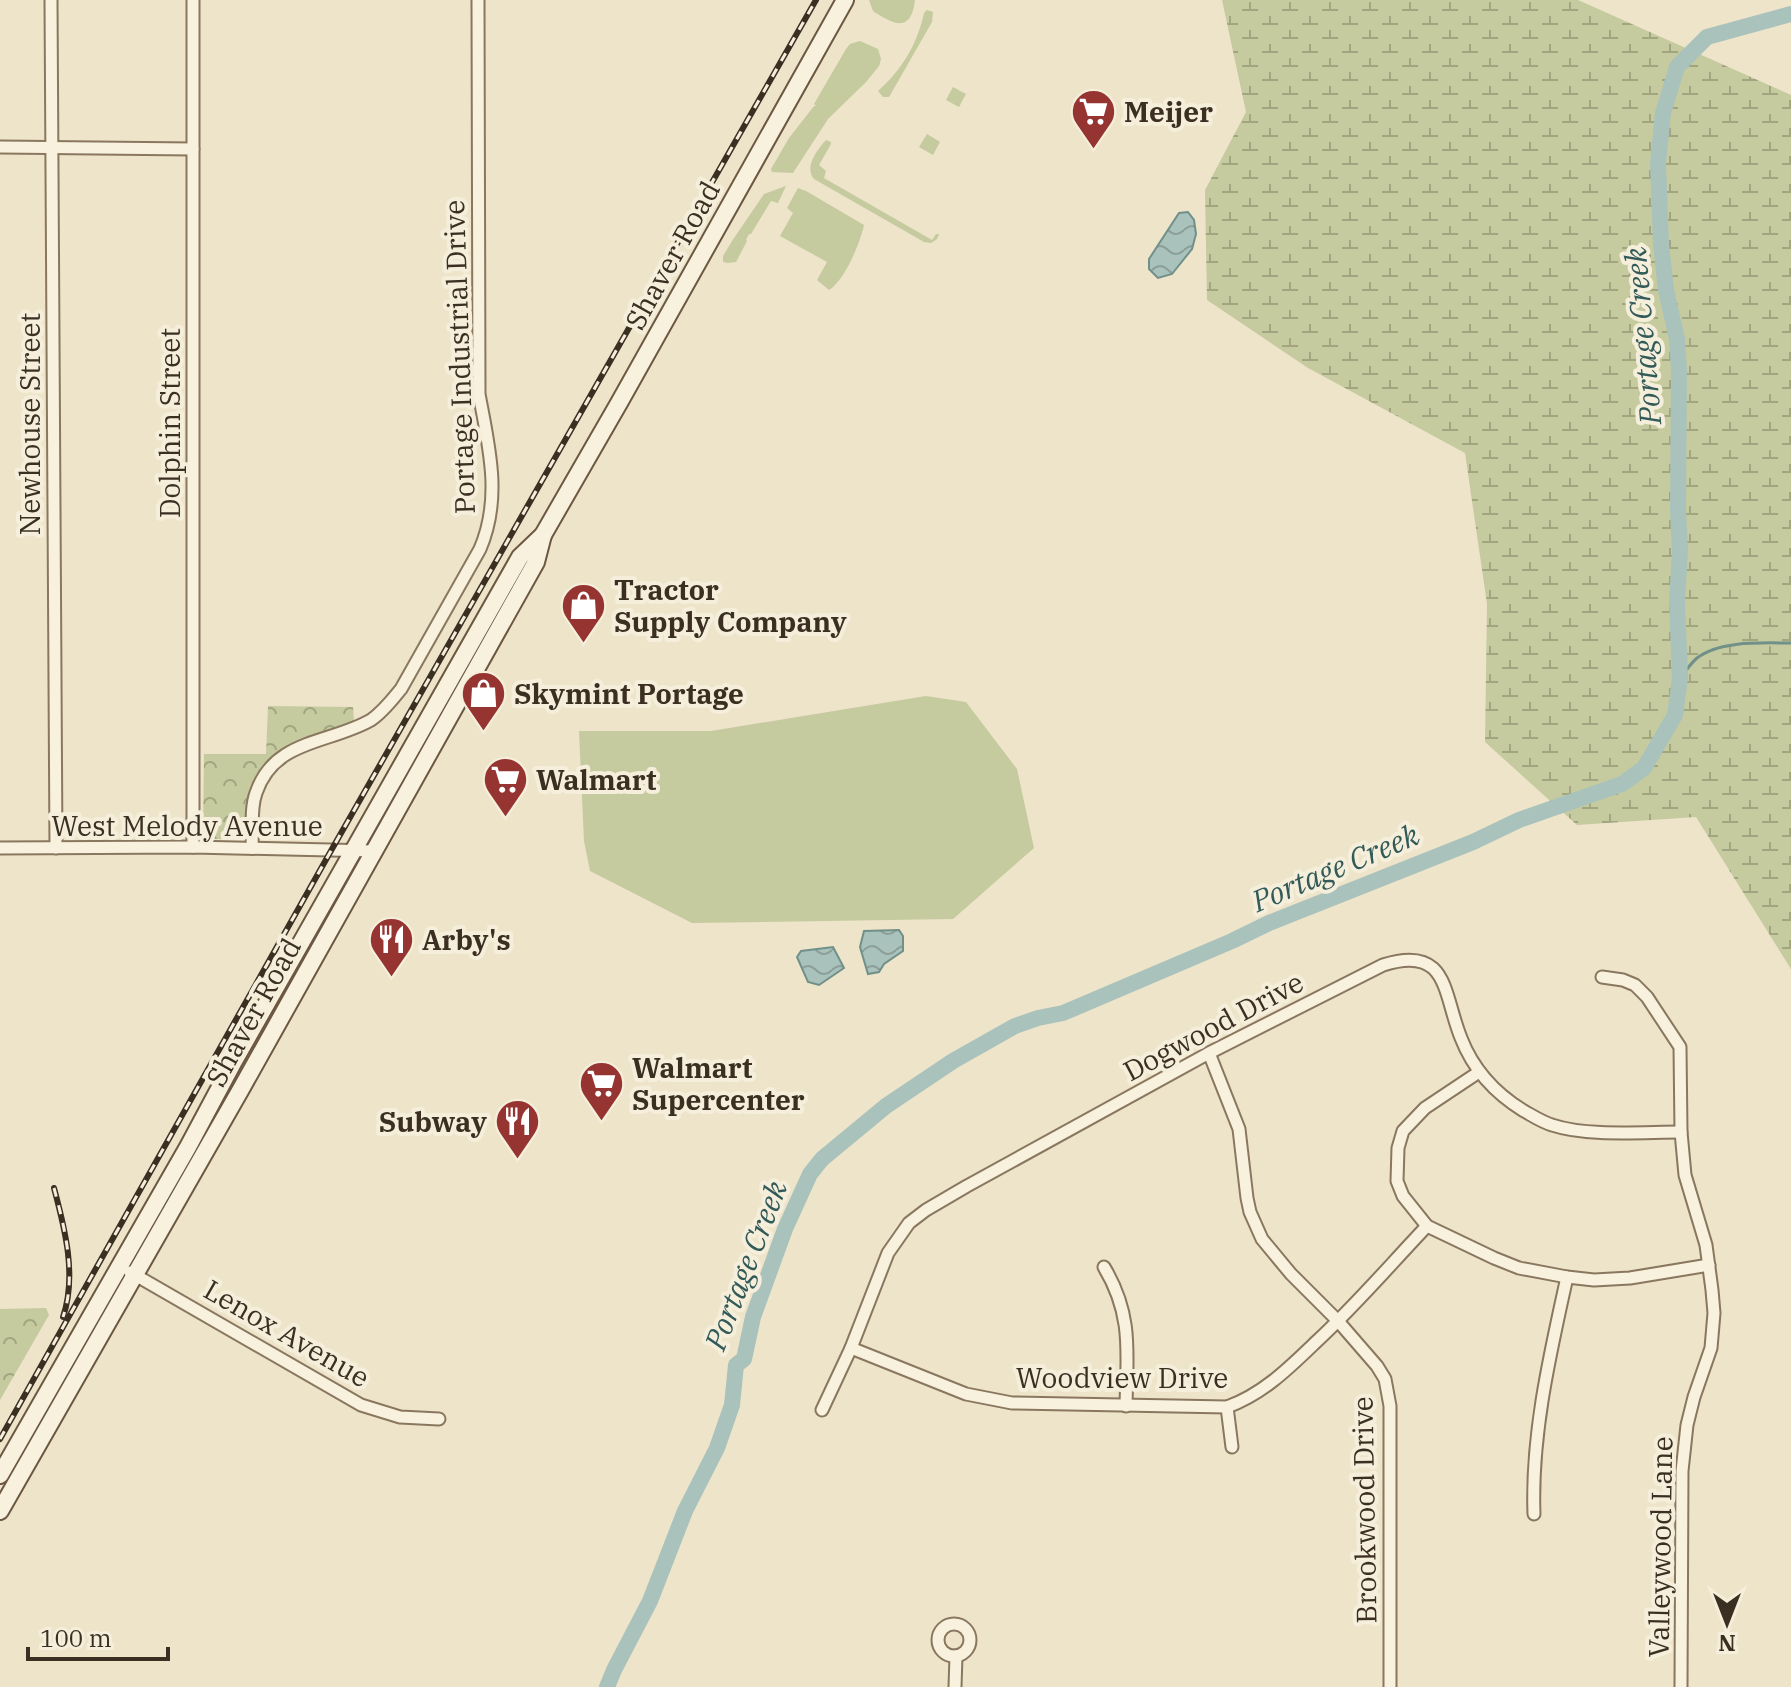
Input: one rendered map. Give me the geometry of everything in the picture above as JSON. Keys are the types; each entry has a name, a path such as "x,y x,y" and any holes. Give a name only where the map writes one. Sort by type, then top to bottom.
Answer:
{"main road":[{"name":"Shaver Road","path":"0,1511 536,562 543,535 845,0"},
{"name":"Shaver Road","path":"0,1475 520,557 543,535"}],"street":[{"name":"Newhouse Street","path":"51,0 56,848"},
{"name":"Dolphin Street","path":"193,0 193,847"},
{"name":"Portage Industrial Drive","path":"252,848 254,803 269,769 289,751 357,726 384,710 401,689 488,530 492,470 479,394 478,0"},
{"path":"0,147 193,149"},
{"name":"West Melody Avenue","path":"0,848 193,847 374,851"},
{"name":"Dogwood Drive","path":"822,1410 851,1348 888,1253 909,1223 967,1186 1209,1053 1372,970 1399,960 1425,961 1441,977 1461,1039 1479,1072 1508,1100 1530,1115 1551,1125 1586,1132 1681,1132"},
{"name":"Valleywood Lane","path":"1602,977 1635,985 1647,997 1680,1047 1685,1175 1709,1265 1714,1313 1711,1348 1687,1425 1682,1471 1681,1687"},
{"name":"Brookwood Drive","path":"1209,1053 1239,1129 1250,1212 1262,1239 1291,1274 1338,1321 1385,1379 1390,1406 1390,1687"},
{"path":"1479,1072 1425,1108 1403,1131 1398,1148 1397,1181 1403,1196 1427,1226 1519,1268 1567,1277 1594,1280 1630,1278 1709,1265"},
{"name":"Woodview Drive","path":"851,1348 966,1394 991,1400 1033,1405 1227,1407 1245,1400 1269,1384 1338,1321 1427,1226"},
{"name":"Lenox Avenue","path":"119,1265 361,1405 400,1417 439,1419"},
{"path":"1104,1267 1116,1287 1126,1322 1126,1406"},
{"path":"1534,1514 1533,1487 1540,1421 1567,1277"},
{"path":"1227,1407 1232,1447"},
{"path":"955,1687 956,1656"}],"green space":[{"path":"869,0 915,0 910,18 900,23 873,11"},
{"path":"1222,0 1578,0 1791,95 1791,969 1696,817 1577,825 1485,742 1487,604 1465,453 1308,368 1207,300 1205,190 1246,112"},
{"path":"927,10 933,12 932,22 889,97 883,97 878,91 908,55"},
{"path":"860,41 878,49 881,59 879,66 828,119 793,173 772,172 789,138 816,106 814,104 846,49"},
{"path":"953,87 966,94 959,107 946,100"},
{"path":"927,134 940,142 933,155 919,147"},
{"path":"826,140 831,144 819,165 826,171 824,178 932,240 939,234 937,239 931,243 924,242 814,179 811,164"},
{"path":"786,186 778,203 771,201 749,234 736,262 723,262 732,241 764,194"},
{"path":"798,188 864,225 846,270 829,290 817,280 827,262 780,236 793,213 787,208"},
{"path":"926,696 966,702 1017,769 1034,848 953,919 692,923 590,871 584,841 579,731 711,731"},
{"path":"268,706 353,707 354,722 312,736 281,751 267,772 245,839 209,839 203,828 204,754 266,754"},
{"path":"46,1308 49,1315 0,1400 0,1309"}],"water":[{"path":"1188,212 1194,220 1196,234 1192,249 1172,274 1158,278 1149,269 1149,259 1179,213"},
{"path":"899,930 903,936 903,951 884,964 879,972 868,974 860,947 864,931"},
{"path":"833,947 844,968 819,985 808,982 797,957 801,951"}],"waterway":[{"name":"Portage Creek","path":"607,1687 650,1601 685,1511 717,1448 732,1405 736,1365 744,1359 753,1317 785,1229 810,1174 822,1159 886,1106 953,1061 1015,1026 1063,1013 1269,923 1473,842 1519,820 1622,784 1644,768 1675,715 1680,678 1677,601 1680,551 1679,371 1677,339 1666,290 1661,244 1658,163 1663,113 1677,67 1707,37 1791,14"},
{"path":"1680,678 1697,658 1717,648 1791,643"}],"railway":[{"path":"0,1439 816,0"},
{"path":"54,1188 69,1269 63,1317"}],"place":[{"name":"Meijer","path":"1093,150"},
{"name":"Tractor Supply Company","path":"583,644"},
{"name":"Skymint Portage","path":"483,732"},
{"name":"Walmart","path":"505,818"},
{"name":"Arby's","path":"391,978"},
{"name":"Walmart Supercenter","path":"601,1122"},
{"name":"Subway","path":"518,1160"}]}
